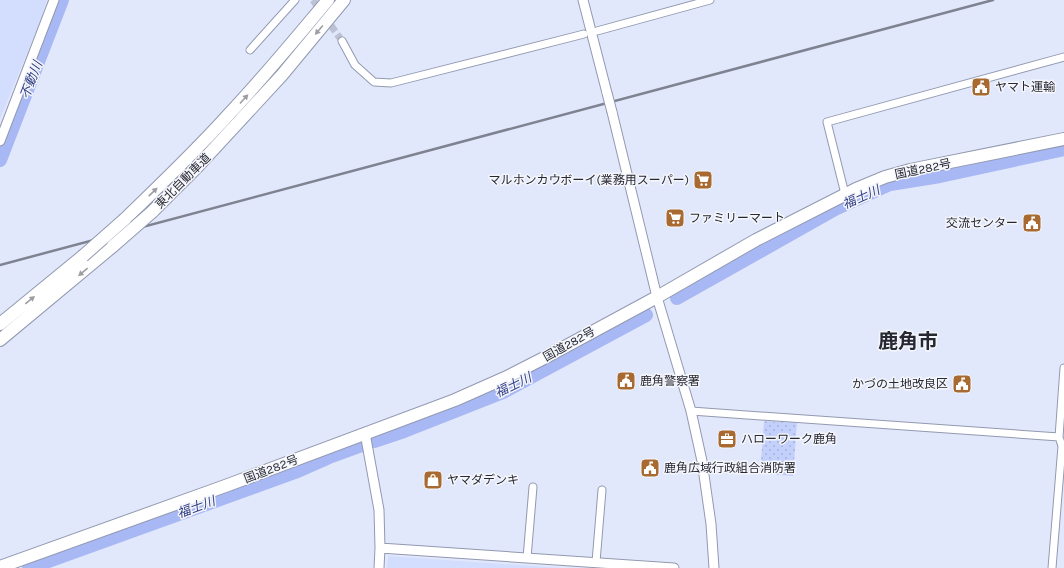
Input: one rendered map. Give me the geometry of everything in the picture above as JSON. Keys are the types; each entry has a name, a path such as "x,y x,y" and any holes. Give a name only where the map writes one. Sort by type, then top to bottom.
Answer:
{"highway":[{"name":"東北自動車道","path":"0,324 83,256 125,219 188,158 272,67 328,0"},
{"name":"東北自動車道","path":"0,340 152,212 197,167 282,75 344,0"},
{"name":"国道282号","path":"0,567 228,485 455,400 508,377 657,297 756,240 856,189 885,177 910,170 1064,139"}],"street":[{"path":"0,140 54,0"},
{"path":"250,50 295,0"},
{"path":"583,0 657,297 691,411 702,461 711,524 714,568"},
{"path":"597,30 710,0"},
{"path":"342,40 355,65 374,82 391,83 584,34"},
{"path":"846,194 827,122 1064,57"},
{"path":"1052,568 1062,446 1059,437 1064,368"},
{"path":"691,411 1059,437"},
{"path":"365,433 379,510 379,568"},
{"path":"527,558 533,487"},
{"path":"596,562 602,490"},
{"path":"380,548 674,568"}],"shaded area":[{"path":"0,0 47,0 42,17 0,119"},
{"path":"764,421 797,423 793,476 760,473"},
{"path":"388,556 562,568 387,568"}],"waterway":[{"name":"不動川","path":"0,160 62,0"},
{"name":"福士川","path":"677,298 835,209 890,184 940,176 1064,149"},
{"name":"福士川","path":"374,441 404,431 503,392 646,315"},
{"name":"福士川","path":"29,568 295,472 329,457 362,445"}],"tunnel":[{"path":"313,0 342,41"}],"railway":[{"path":"0,265 993,0"}],"place":[{"name":"ヤマト運輸","path":"981,87"},
{"name":"マルホンカウボーイ(業務用スーパー)","path":"703,180"},
{"name":"ファミリーマート","path":"675,218"},
{"name":"交流センター","path":"1032,223"},
{"name":"鹿角警察署","path":"626,381"},
{"name":"かづの土地改良区","path":"962,384"},
{"name":"ハローワーク鹿角","path":"727,439"},
{"name":"鹿角広域行政組合消防署","path":"650,468"},
{"name":"ヤマダデンキ","path":"433,480"}],"district":[{"name":"鹿角市","path":"908,341"}]}
